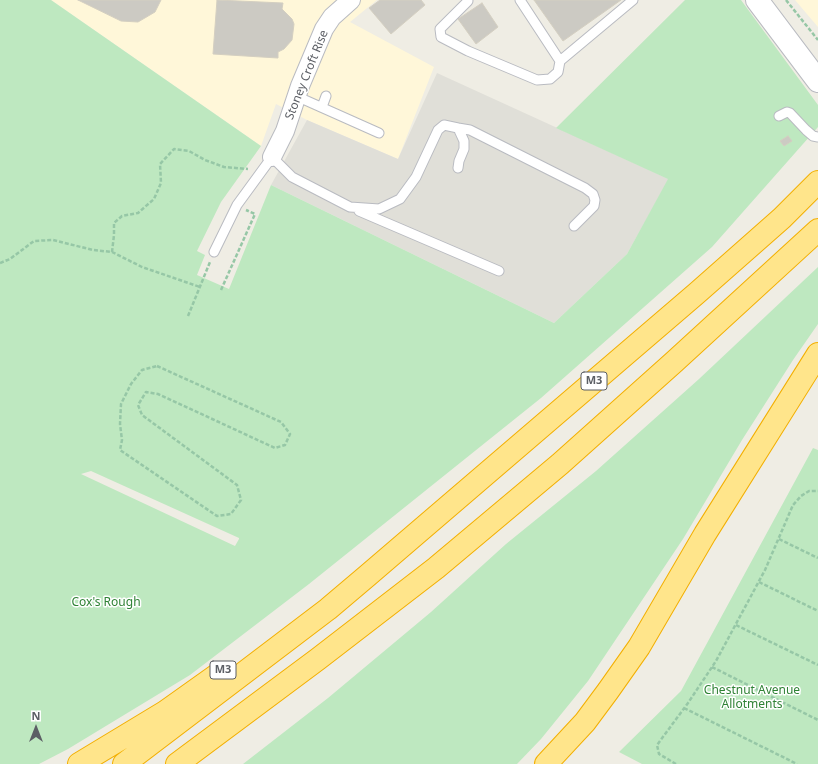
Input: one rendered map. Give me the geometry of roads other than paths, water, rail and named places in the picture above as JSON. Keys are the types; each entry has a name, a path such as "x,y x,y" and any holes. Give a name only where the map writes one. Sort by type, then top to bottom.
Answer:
{"highway":[{"name":"M3","path":"124,764 328,609 696,293 782,218 818,182"},
{"path":"177,764 318,659 448,558 560,464 818,230"},
{"path":"546,764 585,722 639,647 704,534 818,354"},
{"name":"M3","path":"79,764 165,712 318,602 367,576"}],"street":[{"name":"Stoney Croft Rise","path":"272,156 285,131 296,96 324,29 332,16 351,0"},
{"path":"757,0 818,81"}],"lane":[{"path":"520,0 560,61"},
{"path":"468,1 440,29 441,37 468,51 537,80 550,79 558,72 560,61 633,0"},
{"path":"296,96 379,133"},
{"path":"322,107 326,96"},
{"path":"779,116 786,112 790,113 806,130 813,136 818,137"},
{"path":"350,207 379,209 400,199 416,177 438,130 444,125 470,130 585,188 593,194 595,200 594,206 574,226"},
{"path":"458,128 464,141 464,149 458,161 458,168"},
{"path":"214,252 237,205 272,156 292,177 350,207 499,271"}],"park label":[{"name":"Cox's Rough","path":"106,603"},
{"name":"Chestnut Avenue Allotments","path":"752,698"}]}
